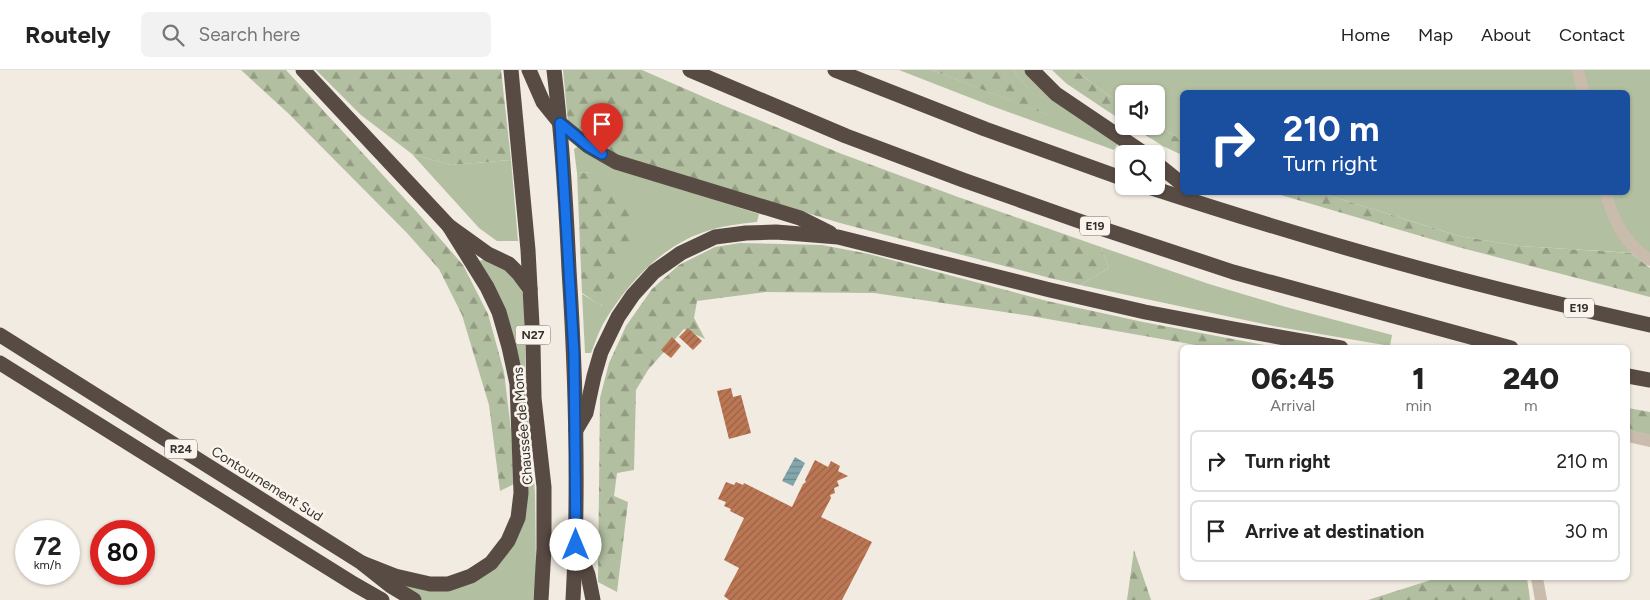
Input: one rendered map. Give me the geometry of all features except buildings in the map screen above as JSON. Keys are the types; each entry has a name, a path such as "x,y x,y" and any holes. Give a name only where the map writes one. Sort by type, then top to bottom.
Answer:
{"highway":[{"path":"302,70 449,226 488,254 509,264 531,290"},
{"name":"Chaussée de Mons","path":"511,70 523,182 531,290 534,398 544,487 544,549 541,600"},
{"path":"529,70 543,102 560,123 588,146 616,162 800,218 838,237"},
{"path":"554,70 560,123 574,354 576,545 573,600"},
{"name":"E19","path":"690,70 846,136 1091,225 1233,272 1500,345"},
{"path":"835,70 984,129 1115,176"},
{"path":"1032,70 1056,94 1132,145"},
{"path":"1165,170 1180,182"},
{"name":"E19","path":"1165,192 1367,254 1507,292 1650,325"},
{"path":"1196,195 1210,207"},
{"path":"362,563 395,576 430,584 448,584 470,576 490,563 508,541 518,518 521,493 517,384 509,347 499,312 487,287 449,226"},
{"path":"576,430 586,413 596,368 602,352 618,317 632,295 654,272 681,253 715,237 746,232 776,232 838,237 1145,312 1324,345"},
{"name":"Contournement Sud","path":"0,335 362,563 391,586 414,600"},
{"name":"R24","path":"0,363 382,600"},
{"path":"1630,376 1650,380"},
{"path":"576,545 588,575 593,600"}],"street":[{"path":"1578,70 1583,90"},
{"path":"1606,195 1611,213 1618,226 1639,252 1650,260"},
{"path":"1630,436 1650,441"},
{"path":"1537,580 1541,600"}],"green space":[{"path":"241,70 286,70 463,265 488,314 504,372 511,430 514,484 500,491 489,405 462,315 439,269 407,233 289,114"},
{"path":"316,70 501,70 511,160 451,165 412,154 361,115"},
{"path":"563,70 642,70 842,154 1101,247 1109,268 1080,285 840,223 613,154 585,138 568,122"},
{"path":"899,70 932,70 1051,116 1014,70 1024,70 1039,86 1118,143 1115,145 1114,150"},
{"path":"932,70 1014,70 1053,117"},
{"path":"1052,70 1075,70 1115,99 1115,116 1067,84"},
{"path":"1075,70 1650,70 1650,254 1519,246 1459,236 1327,195 1630,195 1630,90 1180,90 1180,139 1165,130 1165,85 1115,85 1115,99"},
{"path":"1165,130 1180,139 1180,154 1165,147 1165,145 1161,145 1145,135 1165,135"},
{"path":"579,146 655,181 759,214 757,222 737,224 704,232 673,247 659,257 633,282 612,309 601,327 591,353 585,353 582,294 602,306 592,172 577,173 574,149"},
{"path":"412,154 451,165 511,160 518,241 497,241 479,228"},
{"path":"592,172 629,208 635,232 601,306 582,293 577,173"},
{"path":"1281,195 1327,195 1459,236 1519,246 1631,253 1650,268 1650,297 1458,247"},
{"path":"740,243 822,245 869,254 1047,301 1143,322 1264,345 1196,345 1031,316 874,293 766,292 697,301 694,318 705,339 684,329 648,370 636,390 634,470 617,473 614,496 628,502 617,592 598,582 600,398 609,363 626,326 652,289 679,265 715,247"},
{"path":"1101,247 1209,284 1392,335 1390,345 1273,326 1080,285 1109,268"},
{"path":"486,259 504,266 516,279 524,296 526,404 535,494 536,567 533,600 422,600 404,588 407,584 465,584 521,526 523,399 479,261"},
{"path":"1630,408 1650,412 1650,435 1630,430"},
{"path":"1134,550 1151,600 1127,600"},
{"path":"1431,580 1527,580 1530,600 1368,600"}],"water":[{"path":"795,457 805,463 793,486 782,481"}],"route":[{"path":"576,545 574,354 560,123 588,146 602,154"}]}
